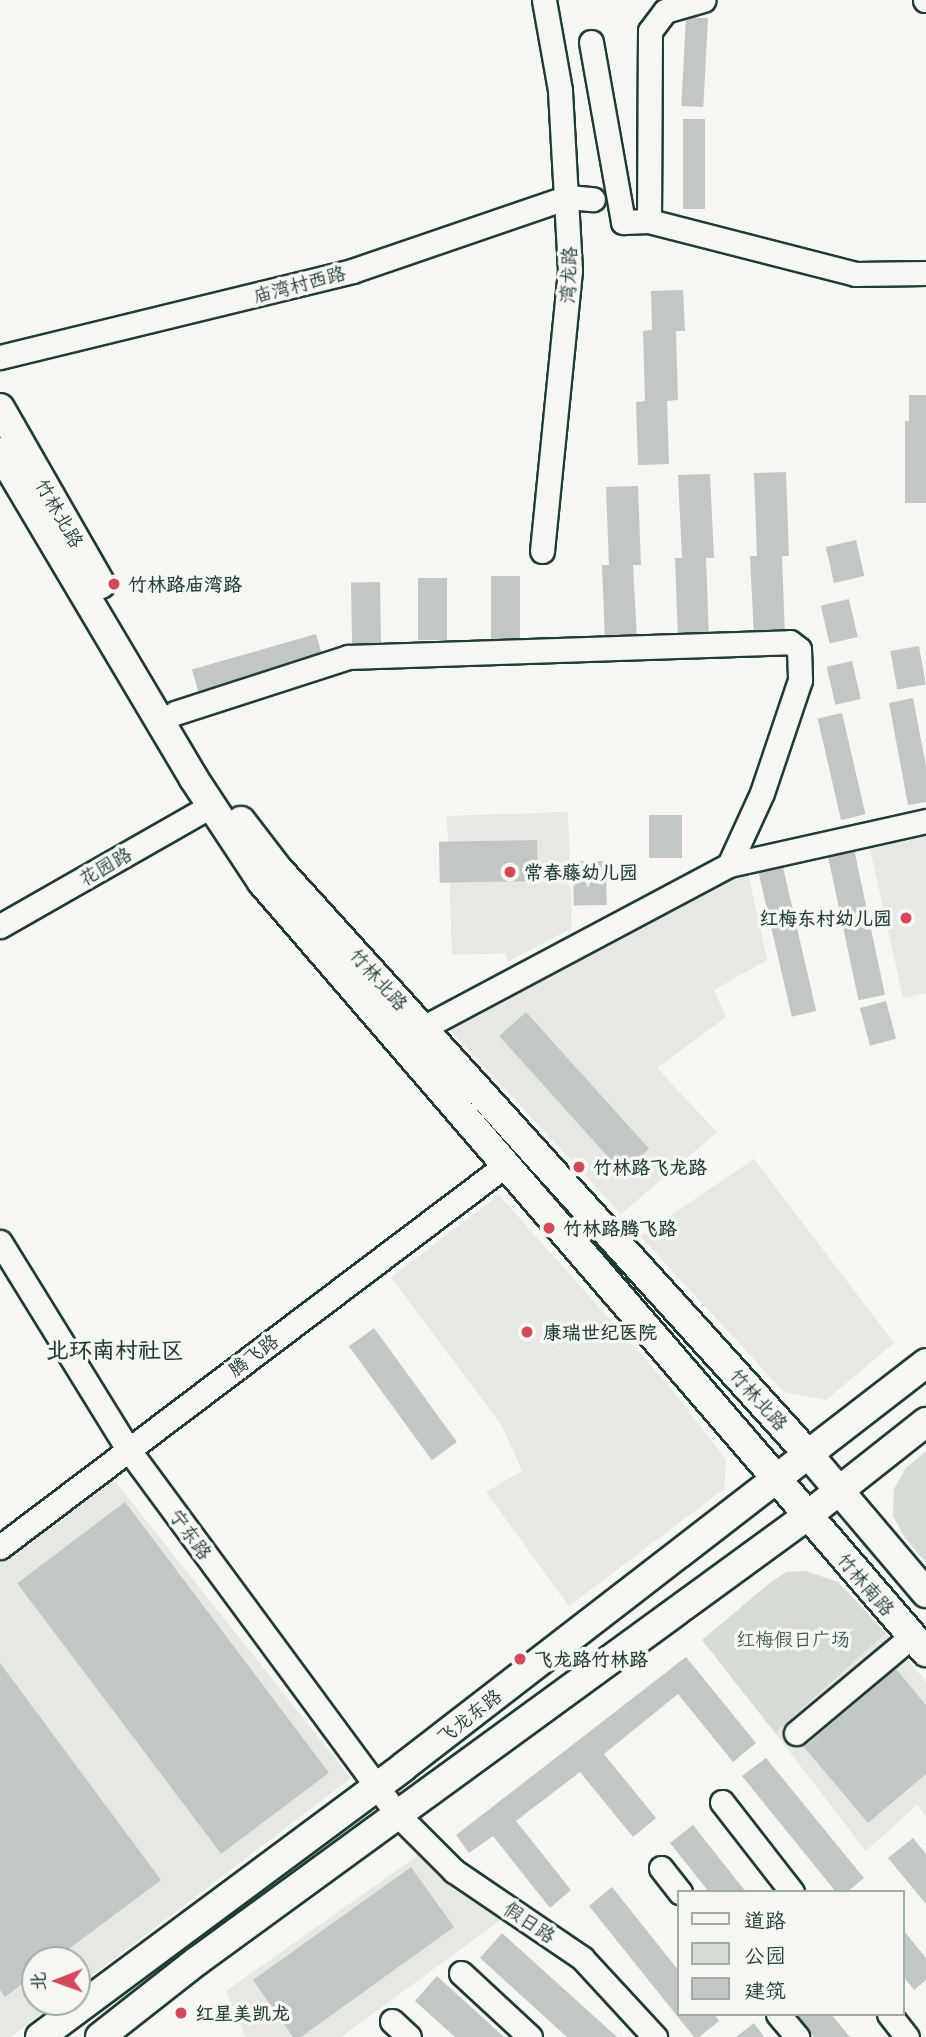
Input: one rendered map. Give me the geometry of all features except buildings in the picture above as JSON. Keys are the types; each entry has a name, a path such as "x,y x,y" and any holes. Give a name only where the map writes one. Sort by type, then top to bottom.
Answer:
{"main road":[{"name":"竹林北路","path":"0,408 221,792 278,869 809,1455 838,1491"},
{"name":"竹林北路","path":"0,452 210,806 262,882 778,1479 807,1516"},
{"name":"飞龙东路","path":"40,2037 376,1787 926,1363"},
{"name":"飞龙东路","path":"100,2037 197,1961 807,1516 926,1422"},
{"name":"竹林南路","path":"838,1491 926,1593"},
{"name":"竹林南路","path":"807,1516 919,1644"}],"street":[{"name":"湾龙路","path":"542,551 570,270 560,90 544,0"},
{"path":"649,221 650,31 665,11 703,0"},
{"path":"592,43 624,222 649,221 855,274 926,273"},
{"name":"庙湾村西路","path":"0,358 352,271 568,197 593,199"},
{"path":"175,713 348,657 790,642 799,649 800,680 762,793 729,865"},
{"name":"花园路","path":"0,926 210,806"},
{"path":"423,1028 729,865 926,821"},
{"name":"腾飞路","path":"0,1547 507,1164"},
{"name":"宁东路","path":"3,1252 128,1449 398,1815"},
{"path":"796,1733 919,1644"},
{"path":"722,1802 790,1890"},
{"name":"假日路","path":"398,1815 454,1871 582,1958 655,2037"},
{"path":"661,1868 678,1890"},
{"path":"461,1973 530,2037"},
{"path":"780,2016 797,2037"},
{"path":"891,2016 907,2037"},
{"path":"392,2021 409,2037"}],"shaded area":[{"name":"常春藤幼儿园","path":"568,812 572,928 507,962 506,953 452,955 447,816"},
{"name":"红梅东村幼儿园","path":"926,831 926,993 903,998 869,844"},
{"path":"748,873 767,960 714,990 726,1017 657,1068 717,1132 621,1214 448,1028 728,878"},
{"path":"754,1159 894,1343 826,1400 784,1392 640,1236"},
{"path":"499,1195 670,1387 726,1460 724,1489 569,1606 486,1492 522,1471 502,1426 391,1277"},
{"path":"114,1480 351,1778 91,1976 91,1946 21,1946 21,2016 39,2016 11,2037 0,2037 0,1564"},
{"path":"886,1633 926,1682 926,1817 917,1805 866,1851 775,1733"},
{"path":"420,1854 446,1881 506,1916 341,2037 246,2037 226,1991"}],"green space":[{"path":"926,1451 926,1563 905,1538 893,1516 894,1489 906,1468"},
{"name":"红梅假日广场","path":"806,1571 838,1582 886,1633 775,1733 702,1640 772,1581 787,1572"}],"place":[{"name":"竹林路庙湾路","path":"114,584"},
{"name":"常春藤幼儿园","path":"510,872"},
{"name":"红梅东村幼儿园","path":"906,918"},
{"name":"竹林路飞龙路","path":"579,1167"},
{"name":"竹林路腾飞路","path":"549,1228"},
{"name":"康瑞世纪医院","path":"527,1332"},
{"name":"飞龙路竹林路","path":"520,1659"},
{"name":"红星美凯龙","path":"181,2013"}],"district":[{"name":"北环南村社区","path":"115,1349"}]}
